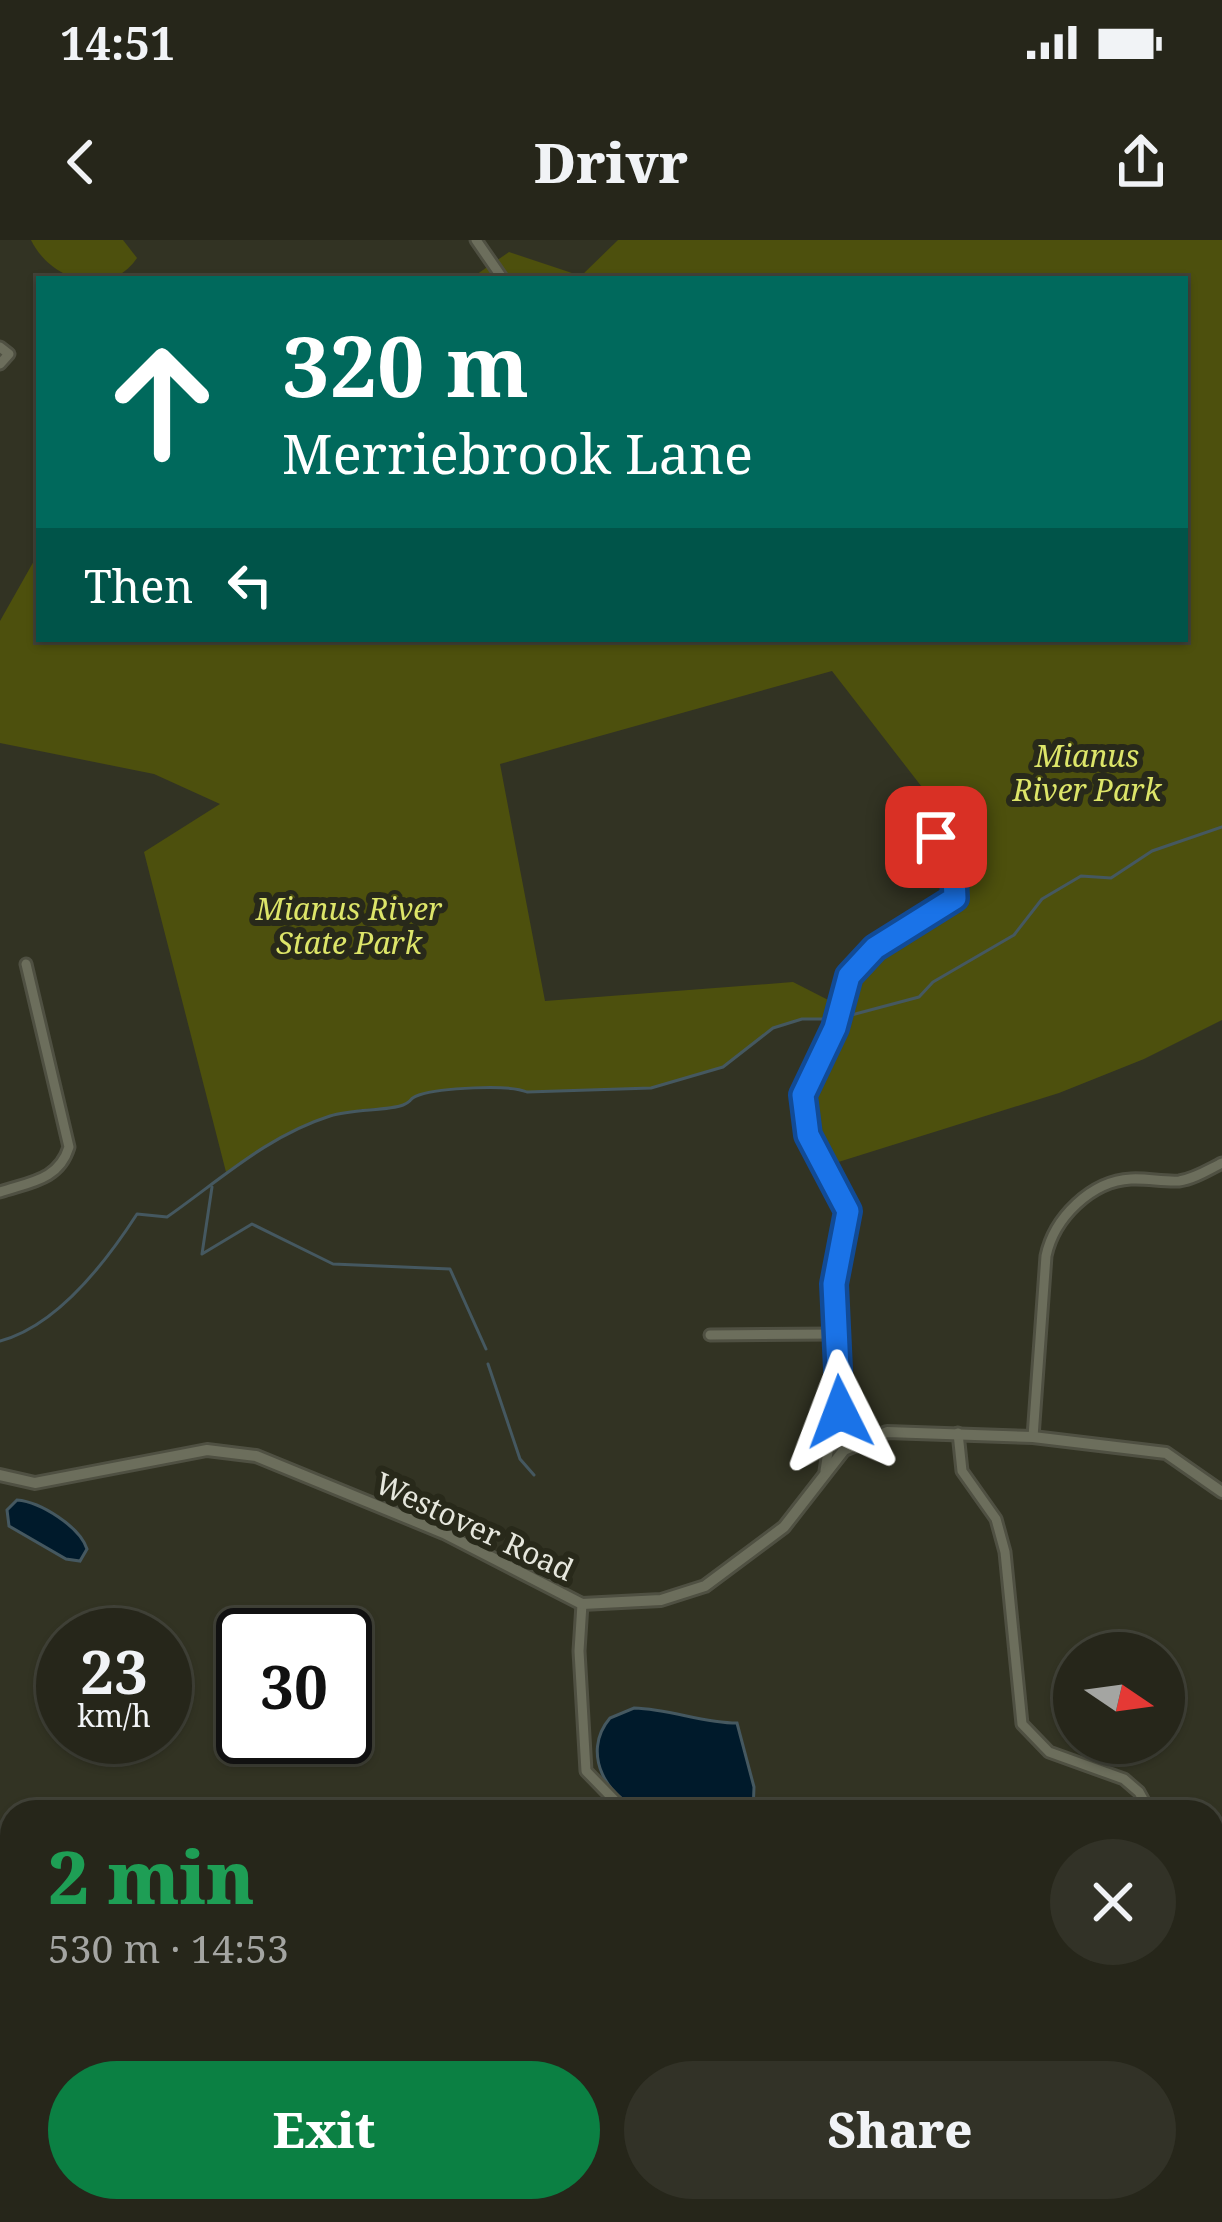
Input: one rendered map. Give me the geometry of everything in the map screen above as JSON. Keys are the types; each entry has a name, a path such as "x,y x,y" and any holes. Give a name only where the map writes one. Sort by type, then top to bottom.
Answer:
{"street":[{"path":"476,240 501,276"},
{"path":"0,347 9,355 0,364"},
{"path":"825,1471 836,1402 834,1284 848,1211 808,1135 801,1109 810,1074 835,1022 842,987 865,957 955,898 952,848 946,839 934,838"},
{"path":"0,1192 50,1176 61,1168 69,1147 26,964"},
{"path":"1033,1437 1046,1256 1055,1230 1078,1203 1112,1183 1181,1181 1222,1163"},
{"path":"710,1335 834,1334"},
{"path":"836,1402 859,1440 887,1432 958,1433 1166,1453 1222,1492"},
{"path":"958,1433 962,1471 996,1519 1004,1552 1022,1724 1048,1752 1124,1779 1143,1800"},
{"name":"Westover Road","path":"0,1475 35,1483 207,1450 256,1456 444,1533 582,1604 661,1600 705,1586 784,1527 825,1471 859,1440"},
{"path":"582,1604 579,1651 586,1771 614,1800"}],"green space":[{"path":"31,240 123,240 137,258 116,276 71,276 40,254"},
{"path":"618,240 1222,240 1222,1020 1144,1059 1059,1093 832,1164 812,1123 807,1097 838,1031 839,1019 802,1019 773,1028 723,1067 651,1088 527,1092 472,1088 426,1093 400,1106 319,1121 271,1143 226,1172 144,852 220,804 154,774 0,743 0,621 36,557 36,642 1188,642 1188,276 581,276","holes":["832,671 956,831 958,901 866,959 838,1005 793,982 545,1001 500,764"]},
{"path":"509,252 581,276 474,276"}],"water":[{"path":"17,1500 68,1524 87,1549 80,1561 66,1559 9,1526 7,1510"},
{"path":"634,1708 737,1723 753,1800 624,1800 610,1787 598,1760 601,1732 610,1718"}],"waterway":[{"path":"844,1017 919,997 933,982 1014,935 1042,899 1081,876 1111,878 1152,851 1222,827"},
{"path":"0,1341 41,1322 60,1307 111,1252 137,1214 167,1217 245,1160 307,1125 339,1114 396,1107 442,1090 651,1088 723,1067 773,1028 802,1019 835,1019"},
{"path":"212,1187 202,1254 252,1224 333,1264 450,1269 486,1349"},
{"path":"488,1364 520,1459 534,1475"}],"route":[{"path":"840,1412 834,1284 848,1211 803,1123 803,1095 835,1028 842,987 849,976 875,948 942,911 955,898 952,848 946,839 936,837"}],"park label":[{"name":"Mianus River Park","path":"1087,774"},
{"name":"Mianus River State Park","path":"349,927"}]}
